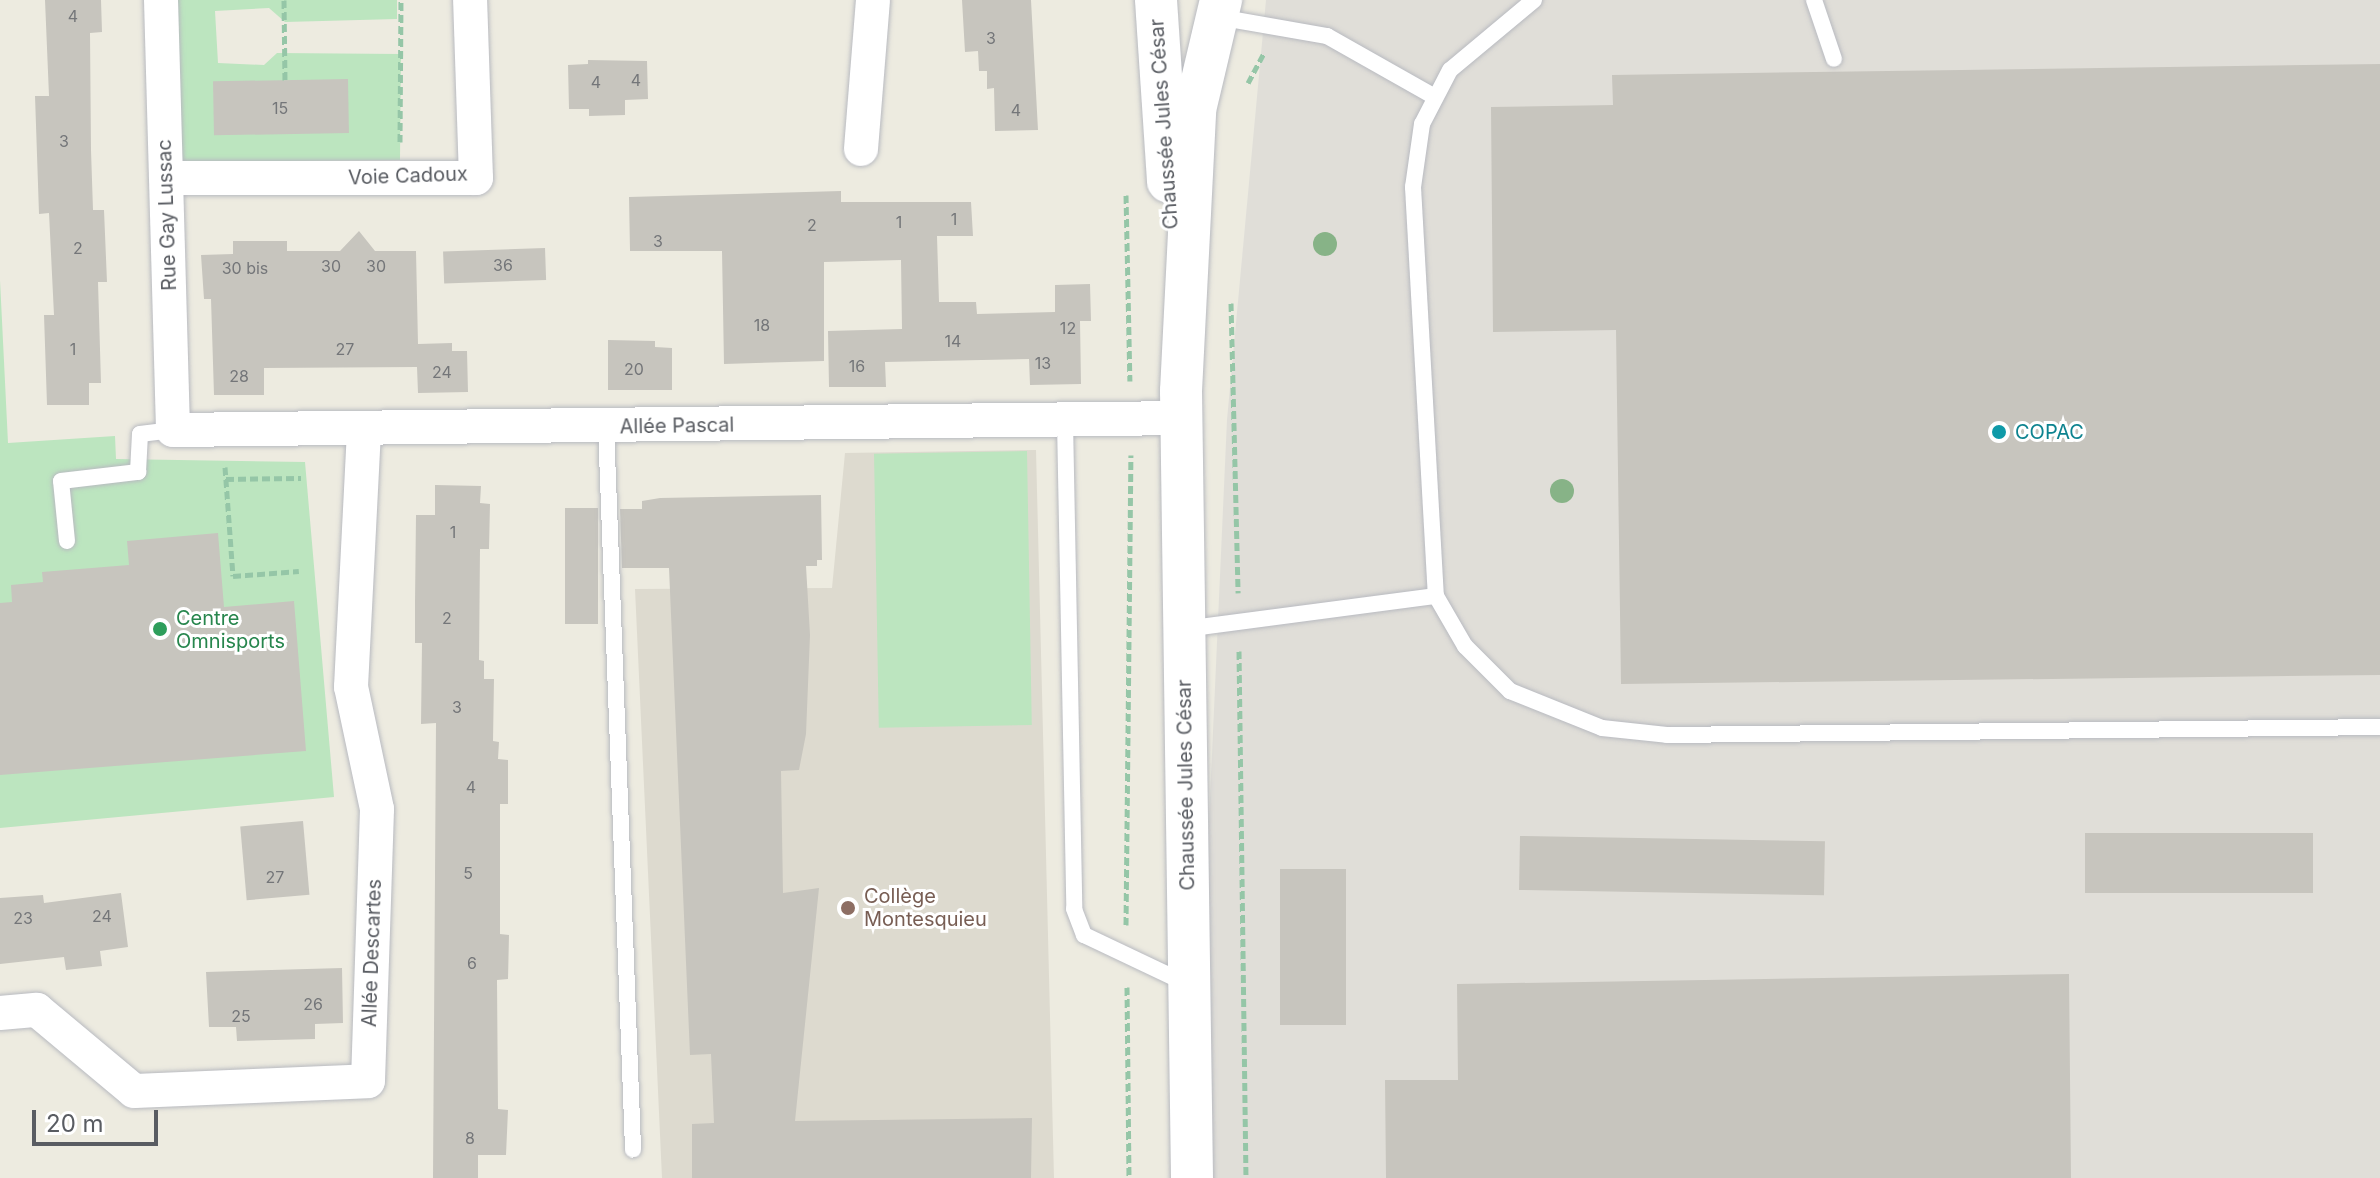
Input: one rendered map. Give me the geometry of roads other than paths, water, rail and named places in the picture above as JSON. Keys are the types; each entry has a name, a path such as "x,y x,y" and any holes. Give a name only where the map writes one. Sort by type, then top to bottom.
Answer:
{"street":[{"name":"Rue Gay Lussac","path":"161,0 173,430"},
{"name":"Voie Cadoux","path":"166,178 476,178 470,0"},
{"path":"861,149 873,0"},
{"name":"Chaussée Jules César","path":"1156,0 1182,405"},
{"name":"Chaussée Jules César","path":"1192,1178 1182,405 1195,110 1219,8"},
{"name":"Allée Pascal","path":"173,430 1065,421 1182,405"},
{"name":"Allée Descartes","path":"0,1013 37,1010 134,1091 368,1081 377,809 351,687 364,430"}],"lane":[{"path":"1534,0 1450,70 1433,96 1422,124 1413,187 1436,596 1465,646 1510,691 1602,728 1667,735 2380,727"},
{"path":"1814,0 1834,59"},
{"path":"1219,8 1327,36 1433,96"},
{"path":"1065,421 1074,909 1084,935 1189,985"},
{"path":"606,426 633,1149"},
{"path":"67,541 61,481 138,472 140,434 173,430"},
{"path":"1184,629 1436,596"}],"place":[{"name":"COPAC","path":"1999,432"},
{"name":"Centre Omnisports","path":"160,629"},
{"name":"Collège Montesquieu","path":"848,908"}]}
